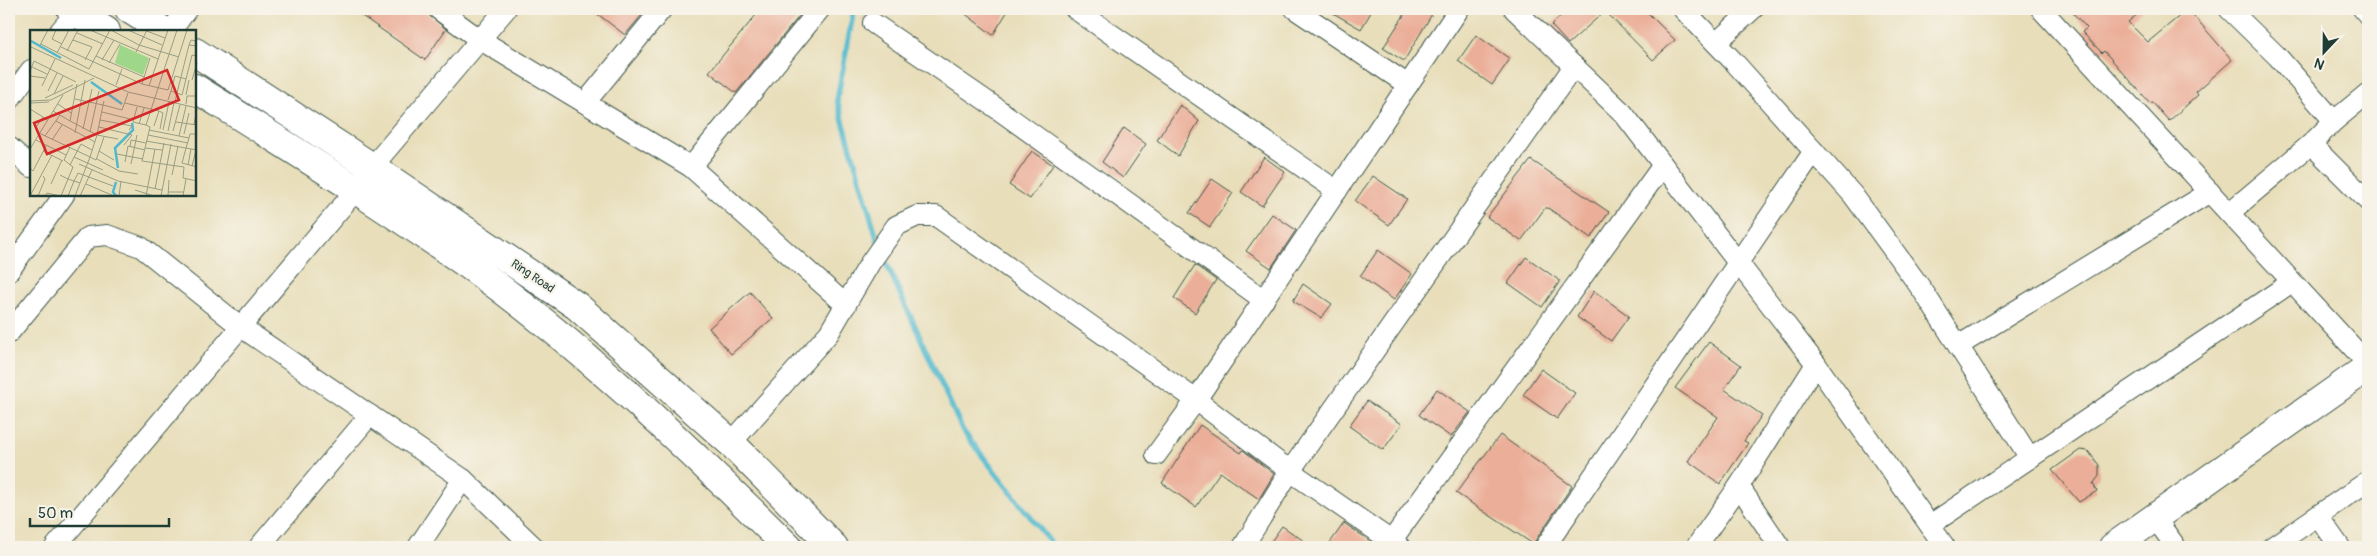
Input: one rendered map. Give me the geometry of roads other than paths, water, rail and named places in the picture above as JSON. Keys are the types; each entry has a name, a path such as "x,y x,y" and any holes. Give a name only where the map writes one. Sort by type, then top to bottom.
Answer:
{"main road":[{"path":"129,9 162,30"},
{"path":"69,17 103,30"},
{"name":"Ring Road","path":"196,53 372,167 577,306 731,443 834,547"},
{"path":"196,89 356,190 475,270 564,340 703,463 788,547"},
{"path":"2113,547 2368,366"}],"street":[{"path":"172,30 187,9"},
{"path":"438,9 479,39 691,167 846,305"},
{"path":"55,547 506,9"},
{"path":"586,103 662,9"},
{"path":"691,167 820,9"},
{"path":"1075,9 1337,191"},
{"path":"1295,9 1408,85"},
{"path":"1156,455 1264,300 1459,9"},
{"path":"1514,9 1623,114 1816,364 1945,547"},
{"path":"1683,9 1853,195 1923,291 2030,458"},
{"path":"1716,43 1752,9"},
{"path":"2041,9 2368,366"},
{"path":"2229,9 2278,57 2334,121"},
{"path":"2363,9 2368,15"},
{"path":"873,23 985,100 1264,300"},
{"path":"1244,547 1290,471 1574,66"},
{"path":"9,100 30,71"},
{"path":"2229,213 2368,93"},
{"path":"2311,144 2368,201"},
{"path":"9,147 30,166"},
{"path":"1544,547 1814,151"},
{"path":"731,443 829,333 870,263 896,226 917,216 936,216 1196,400 1393,545 1663,165"},
{"path":"1958,346 2210,192"},
{"path":"9,271 63,196"},
{"path":"9,333 88,237 107,235 141,247 241,327 463,479 534,547"},
{"path":"1930,525 2292,282"},
{"path":"1696,547 1739,486 1816,364"},
{"path":"259,547 370,416"},
{"path":"418,547 463,479"},
{"path":"2272,547 2368,481"},
{"path":"1739,486 1780,547"},
{"path":"2318,516 2340,547"},
{"path":"2155,518 2176,547"}],"waterway":[{"path":"854,9 837,100 878,242"},
{"path":"882,254 963,431 1054,547"}]}
